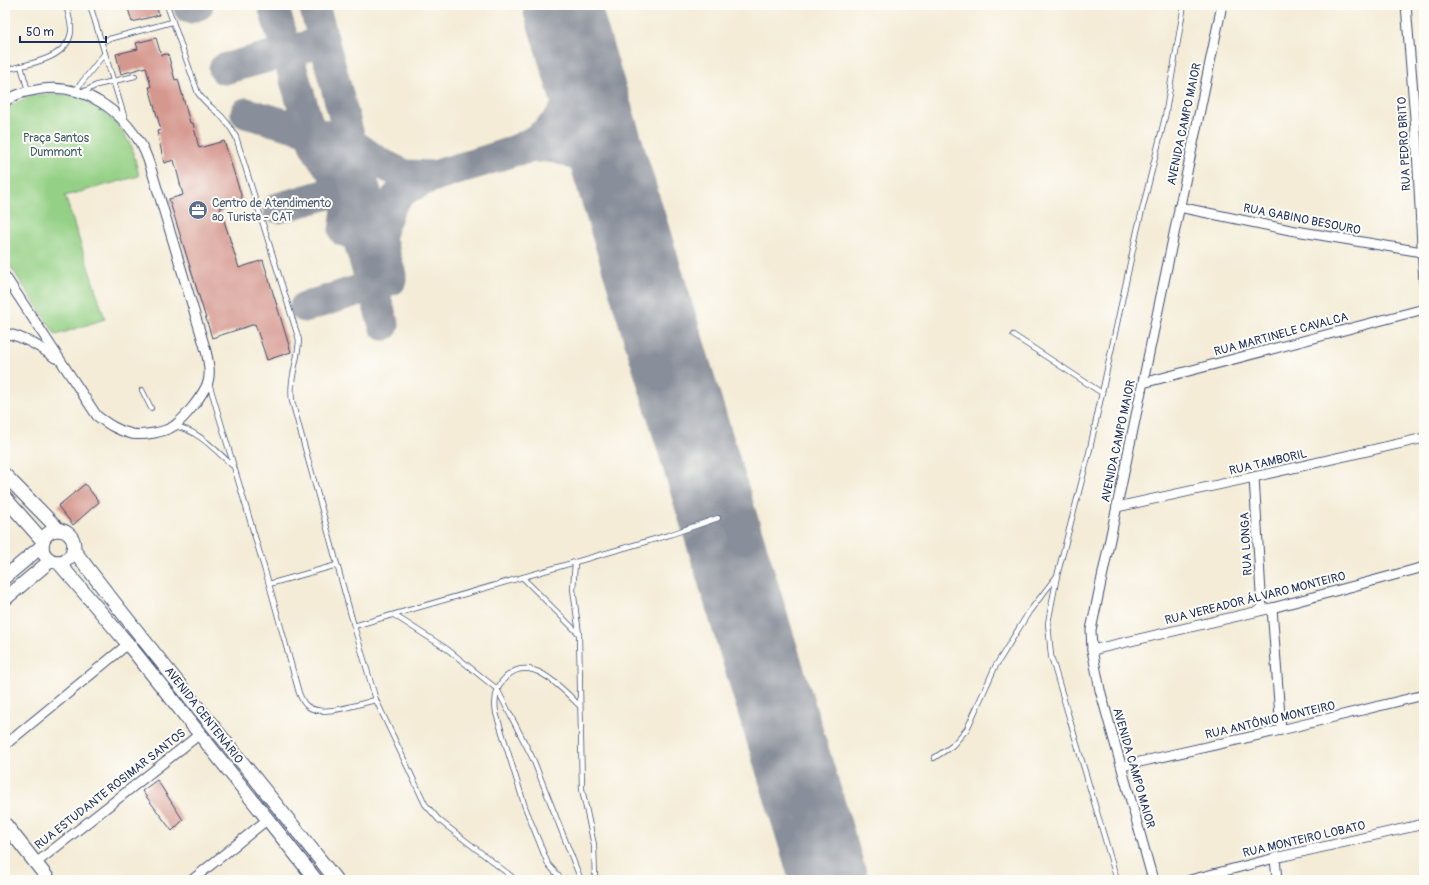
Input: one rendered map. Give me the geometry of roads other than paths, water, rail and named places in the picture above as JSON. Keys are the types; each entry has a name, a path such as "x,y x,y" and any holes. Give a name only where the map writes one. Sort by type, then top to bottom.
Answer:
{"main road":[{"path":"5,475 59,530 68,534 72,539 74,549 68,558 54,561 5,599"},
{"path":"5,498 42,543 45,556 54,561"},
{"path":"5,577 42,543 49,533 59,530"},
{"name":"AVENIDA CENTENÁRIO","path":"74,549 122,614 157,655 336,880"},
{"name":"AVENIDA CENTENÁRIO","path":"54,561 128,644 316,880"},
{"path":"5,824 50,880"}],"street":[{"name":"AVENIDA CAMPO MAIOR","path":"1153,880 1100,690 1092,650 1091,630 1093,614 1144,383 1179,207 1222,5"},
{"name":"RUA PEDRO BRITO","path":"1406,5 1416,131 1424,283"},
{"path":"5,276 97,416 114,428 134,434 152,433 174,426 193,407 208,381 209,369 206,351 153,174 142,147 126,123 106,104 78,92 56,87 28,91 6,101"},
{"name":"RUA GABINO BESOURO","path":"1179,207 1290,230 1422,252"},
{"name":"RUA MARTINELE CAVALCA","path":"1144,383 1424,309"},
{"path":"5,333 16,335 38,345 61,362"},
{"name":"RUA TAMBORIL","path":"1117,507 1424,438"},
{"name":"RUA LONGA","path":"1254,477 1262,610"},
{"name":"RUA VEREADOR ÁLVARO MONTEIRO","path":"1092,650 1272,608 1424,567"},
{"path":"1272,608 1281,730"},
{"path":"5,745 128,644"},
{"name":"RUA ANTÔNIO MONTEIRO","path":"1122,766 1281,730 1424,695"},
{"name":"RUA ESTUDANTE ROSIMAR SANTOS","path":"36,863 200,734"},
{"path":"192,880 268,819"},
{"name":"RUA MONTEIRO LOBATO","path":"1190,880 1275,858 1424,824"},
{"path":"1275,858 1277,880"}],"lane":[{"path":"90,5 126,123"},
{"path":"167,5 198,93 206,105 218,113 228,124 236,137 299,340 299,350 292,374 290,389 292,401 376,700 425,804 432,814 516,880"},
{"path":"1117,880 1051,656 1048,623 1057,576 1089,453 1137,231 1165,117 1184,5"},
{"path":"5,70 50,57 65,47 71,32 67,8"},
{"path":"102,41 172,22"},
{"path":"78,92 105,53"},
{"path":"21,66 28,91"},
{"path":"78,92 114,80 134,76"},
{"path":"1012,335 1102,393"},
{"path":"208,381 269,584 299,693 306,705 314,710 324,712 376,700"},
{"path":"142,390 151,408"},
{"path":"174,426 183,428 205,440 233,466"},
{"path":"354,626 575,563 669,535 718,518"},
{"path":"575,563 573,589 579,634 579,705 582,789 594,845 595,880"},
{"path":"269,584 337,565"},
{"path":"934,758 952,746 967,729 995,667 1029,612 1057,576"},
{"path":"523,578 579,634"},
{"path":"394,615 447,649 497,689 533,759 581,880"},
{"path":"562,880 548,864 525,808 496,713 494,701 497,689 504,679 514,670 529,668 551,678 579,705"}],"place":[{"name":"Centro de Atendimento ao Turista - CAT","path":"198,210"}],"park label":[{"name":"Praça Santos Dummont","path":"56,145"}]}
